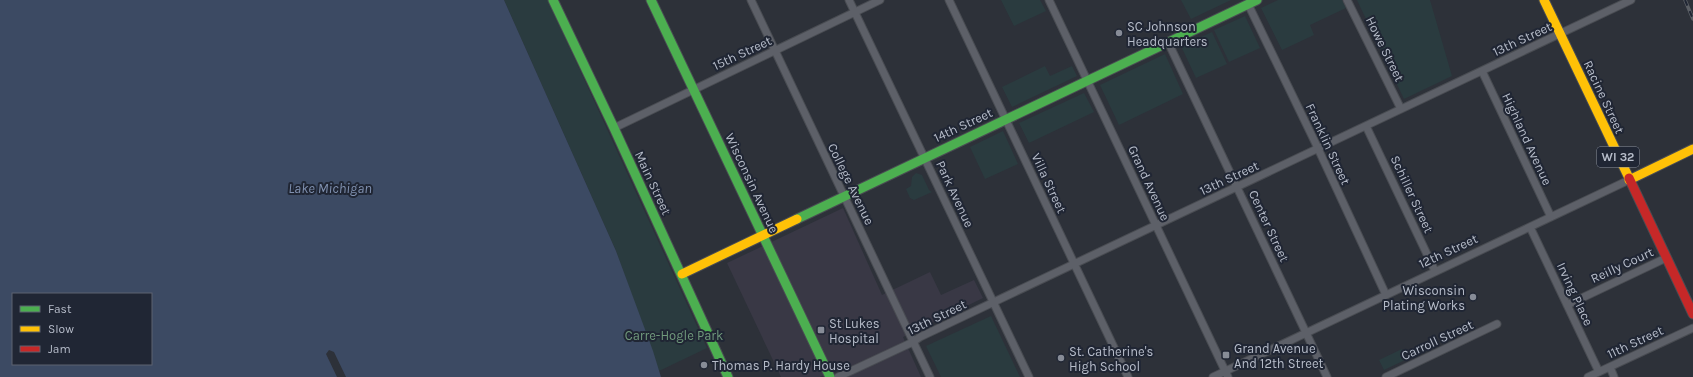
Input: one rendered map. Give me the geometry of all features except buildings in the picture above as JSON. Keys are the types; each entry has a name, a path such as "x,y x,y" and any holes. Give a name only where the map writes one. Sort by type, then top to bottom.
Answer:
{"main road":[{"name":"Main Street","path":"553,0 682,274 728,377"},
{"name":"Wisconsin Avenue","path":"651,0 830,377"},
{"name":"14th Street","path":"682,274 1257,0"},
{"name":"Racine Street","path":"1544,0 1693,314"},
{"name":"12th Street","path":"1629,180 1693,149"}],"street":[{"name":"College Avenue","path":"751,0 930,377"},
{"name":"Park Avenue","path":"850,0 1029,377"},
{"name":"15th Street","path":"614,128 880,0"},
{"name":"Villa Street","path":"949,0 1128,377"},
{"name":"Grand Avenue","path":"1049,0 1226,374"},
{"name":"Howe Street","path":"1347,0 1401,110"},
{"name":"13th Street","path":"838,377 1631,0"},
{"name":"Franklin Street","path":"1248,4 1386,295"},
{"name":"Center Street","path":"1168,42 1327,377"},
{"name":"Highland Avenue","path":"1482,71 1551,216"},
{"name":"Schiller Street","path":"1366,126 1435,271"},
{"name":"12th Street","path":"1213,377 1226,374 1306,333 1629,180"},
{"name":"Irving Place","path":"1530,227 1599,372"},
{"name":"Reilly Court","path":"1567,305 1666,258"},
{"name":"Carroll Street","path":"1386,377 1497,324"},
{"name":"11th Street","path":"1588,377 1693,328"},
{"path":"1610,367 1614,377"}],"shaded area":[{"path":"843,208 882,295 930,272 941,295 974,280 983,298 903,337 921,377 841,377 837,369 820,377 781,377 727,263"}],"green space":[{"name":"Carre-Hogle Park","path":"504,0 548,0 707,348 659,371 616,251"},
{"path":"1001,0 1040,0 1046,11 1014,26"},
{"path":"1181,0 1231,0 1191,19"},
{"path":"1278,0 1342,0 1346,8 1310,25 1314,35 1282,50 1261,8"},
{"path":"1357,0 1430,0 1452,76 1404,99"},
{"path":"1245,16 1260,48 1229,62 1214,30"},
{"path":"1212,32 1227,64 1196,78 1181,46"},
{"path":"1165,54 1183,94 1119,125 1100,85"},
{"path":"1045,66 1050,76 1072,66 1077,76 1012,107 1002,87"},
{"path":"1084,93 1094,112 1029,143 1019,123"},
{"path":"1003,131 1018,164 985,179 970,147"},
{"path":"916,173 922,175 929,190 932,192 914,200 910,198 906,189 911,186 912,177"},
{"path":"991,316 1020,377 941,377 926,346"},
{"path":"1402,349 1407,359 1384,370 1379,360"}],"water":[{"name":"Lake Michigan","path":"0,0 504,0 616,251 653,351 661,377 0,377"}],"pier":[{"path":"329,350 334,352 346,377 337,377 326,354"}],"railway":[{"path":"1685,0 1693,19"}],"traffic: fast":[{"path":"553,0 614,128 728,377"},
{"path":"651,0 830,377"},
{"path":"797,219 1257,0"}],"traffic: slow":[{"path":"1544,0 1629,178"},
{"path":"1629,180 1693,149"},
{"path":"682,274 797,219"}],"traffic: jam":[{"path":"1629,178 1693,314"}],"place":[{"name":"SC Johnson Headquarters","path":"1119,33"},
{"name":"Wisconsin Plating Works","path":"1473,297"},
{"name":"St Lukes Hospital","path":"821,330"},
{"name":"Grand Avenue And 12th Street","path":"1226,355"},
{"name":"St. Catherine's High School","path":"1061,358"},
{"name":"Thomas P. Hardy House","path":"704,365"}]}
